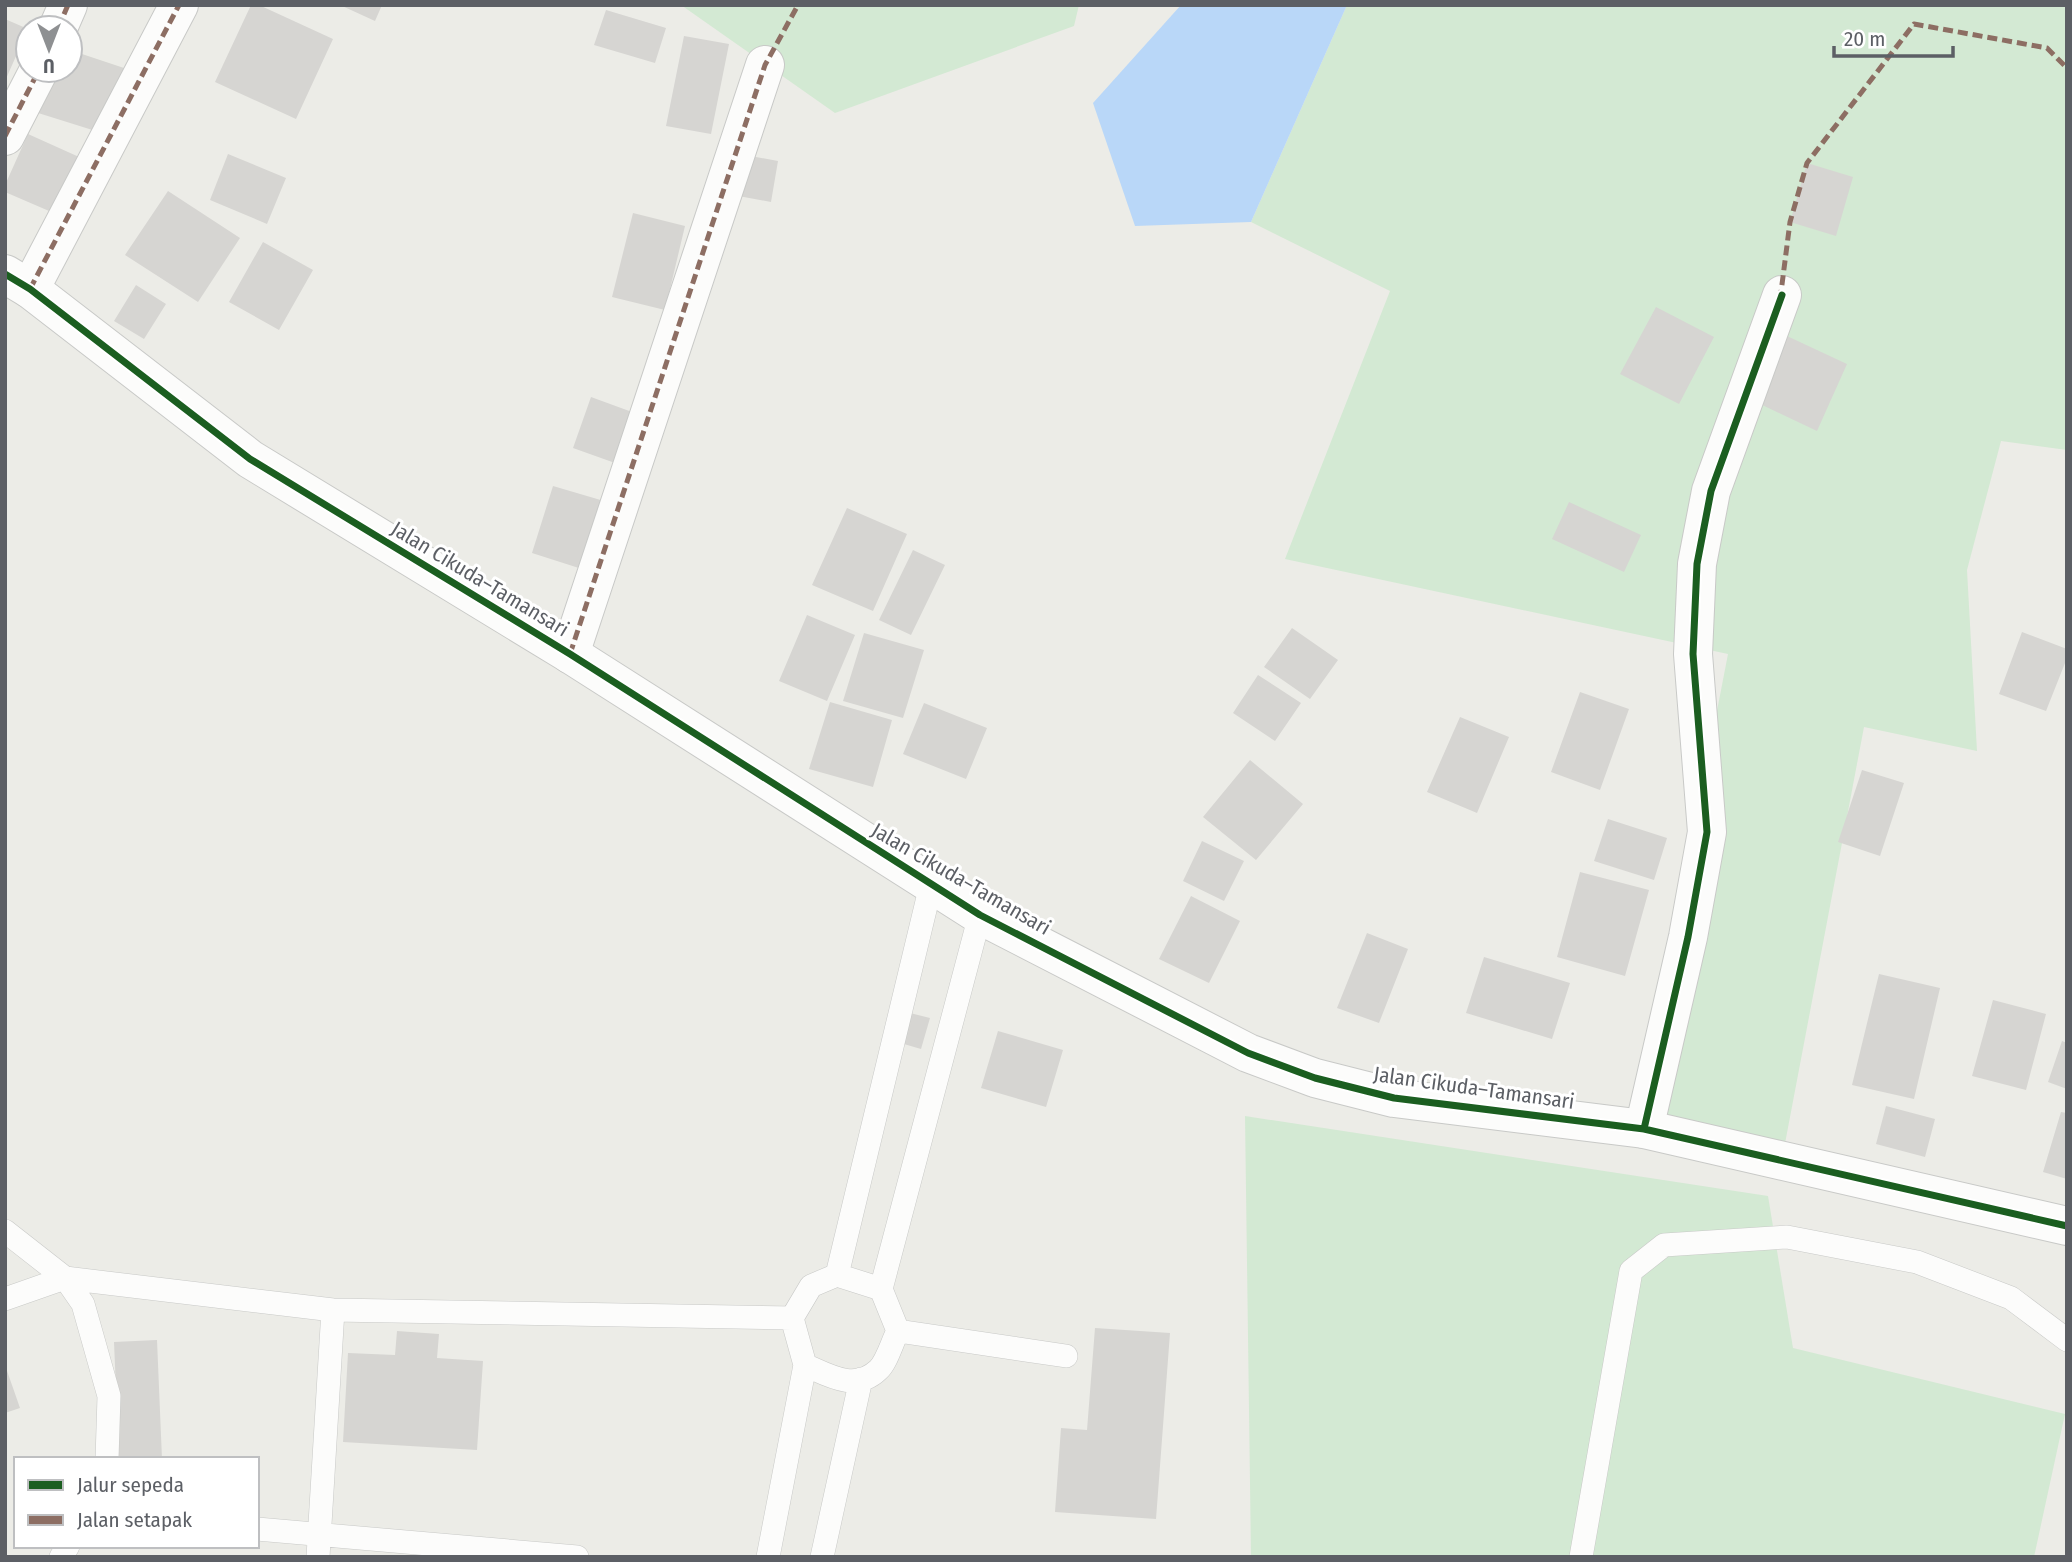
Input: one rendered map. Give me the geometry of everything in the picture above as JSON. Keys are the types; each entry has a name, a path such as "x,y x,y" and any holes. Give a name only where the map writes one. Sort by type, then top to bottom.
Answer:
{"street":[{"path":"17,282 179,5"},
{"path":"570,654 765,65"},
{"path":"5,136 32,84"},
{"name":"Jalan Cikuda–Tamansari","path":"17,282 250,459 570,654 980,915 1248,1053 1315,1078 1394,1098 1644,1129 2067,1226"},
{"path":"1644,1129 1688,937 1707,832 1693,654 1697,564 1711,491 1782,295"}],"lane":[{"path":"837,1275 931,885"},
{"path":"805,1365 841,1381 861,1379 878,1370 898,1331 881,1289 980,915"},
{"path":"5,1231 65,1278 83,1304 109,1396 107,1457"},
{"path":"1581,1557 1631,1271 1664,1245 1787,1237 1917,1262 2011,1298 2067,1340"},
{"path":"768,1557 805,1365 792,1318 811,1286 837,1275 881,1289"},
{"path":"5,1299 65,1278 333,1310 792,1318"},
{"path":"319,1546 333,1310"},
{"path":"898,1331 1066,1356"},
{"path":"822,1557 861,1379"},
{"path":"259,1530 319,1546 577,1557"}],"green space":[{"path":"681,5 1079,5 1074,26 835,113"},
{"path":"1347,5 2067,5 2067,450 2001,441 1967,570 1977,751 1864,727 1783,1154 1636,1129 1728,654 1285,559 1390,291 1251,222"},
{"path":"1245,1116 1768,1196 1793,1348 2065,1414 2034,1557 1251,1557"}],"water":[{"path":"1181,5 1347,5 1251,222 1135,226 1093,103"}],"building":[{"path":"251,5 259,5 333,39 296,119 215,82"},
{"path":"340,5 382,5 375,21"},
{"path":"606,10 666,28 655,63 594,45"},
{"path":"5,19 14,23 14,61 5,81"},
{"path":"684,36 729,44 711,134 666,126"},
{"path":"84,55 124,68 102,133 35,112 44,84 84,84"},
{"path":"28,134 88,161 63,217 5,192 5,185"},
{"path":"228,154 286,178 267,224 210,200"},
{"path":"740,154 778,161 771,202 733,195"},
{"path":"1807,163 1853,177 1836,236 1790,222"},
{"path":"168,191 240,238 198,302 125,255"},
{"path":"633,213 685,226 665,310 612,297"},
{"path":"263,242 313,270 279,330 229,302"},
{"path":"136,285 166,304 144,339 114,321"},
{"path":"1656,307 1714,337 1679,404 1620,374"},
{"path":"1787,336 1847,364 1817,431 1756,402"},
{"path":"591,397 632,412 615,463 573,448"},
{"path":"553,486 604,501 582,569 532,553"},
{"path":"1569,502 1641,535 1624,572 1552,539"},
{"path":"847,508 907,534 873,611 812,585"},
{"path":"913,550 945,565 911,635 879,620"},
{"path":"807,615 855,635 827,701 779,681"},
{"path":"1292,628 1338,660 1310,699 1264,667"},
{"path":"2022,632 2067,649 2067,658 2046,711 1999,694"},
{"path":"864,633 924,650 903,718 843,701"},
{"path":"1258,675 1301,703 1275,741 1233,713"},
{"path":"1580,692 1629,709 1600,790 1551,772"},
{"path":"830,702 892,720 873,787 809,769"},
{"path":"924,703 987,728 966,779 903,754"},
{"path":"1460,717 1509,737 1477,813 1427,792"},
{"path":"1250,760 1303,804 1256,860 1203,817"},
{"path":"1862,770 1904,783 1880,856 1838,842"},
{"path":"1608,819 1667,838 1654,880 1594,861"},
{"path":"1202,841 1244,861 1224,901 1183,881"},
{"path":"1580,872 1649,890 1625,976 1557,957"},
{"path":"1191,896 1240,921 1209,983 1159,959"},
{"path":"1367,933 1408,949 1379,1023 1337,1008"},
{"path":"1484,957 1570,983 1552,1039 1466,1013"},
{"path":"1879,974 1940,988 1914,1099 1852,1085"},
{"path":"1993,1000 2046,1014 2026,1090 1972,1076"},
{"path":"906,1012 930,1018 921,1049 897,1042"},
{"path":"998,1031 1063,1050 1046,1107 981,1088"},
{"path":"2062,1041 2067,1043 2067,1089 2048,1082"},
{"path":"1886,1106 1935,1119 1925,1157 1876,1144"},
{"path":"2061,1112 2067,1113 2067,1179 2043,1172"},
{"path":"1095,1328 1170,1333 1156,1519 1055,1512 1061,1428 1087,1430"},
{"path":"397,1331 439,1334 437,1358 483,1361 477,1450 343,1442 348,1353 395,1355"},
{"path":"157,1340 162,1457 119,1457 114,1342"},
{"path":"5,1365 20,1408 5,1413"}],"marked path":[{"path":"64,14 68,5"},
{"path":"30,289 179,5"},
{"path":"570,654 765,65 798,5"},
{"path":"1780,300 1790,222 1807,163 1914,24 2047,48 2067,68"},
{"path":"5,136 32,84"}],"cycle path":[{"path":"5,274 30,289 250,459 570,654 980,915 1248,1053 1315,1078 1394,1098 1644,1129 2067,1226"},
{"path":"1644,1129 1688,937 1707,832 1693,654 1697,564 1711,491 1782,295"}]}
